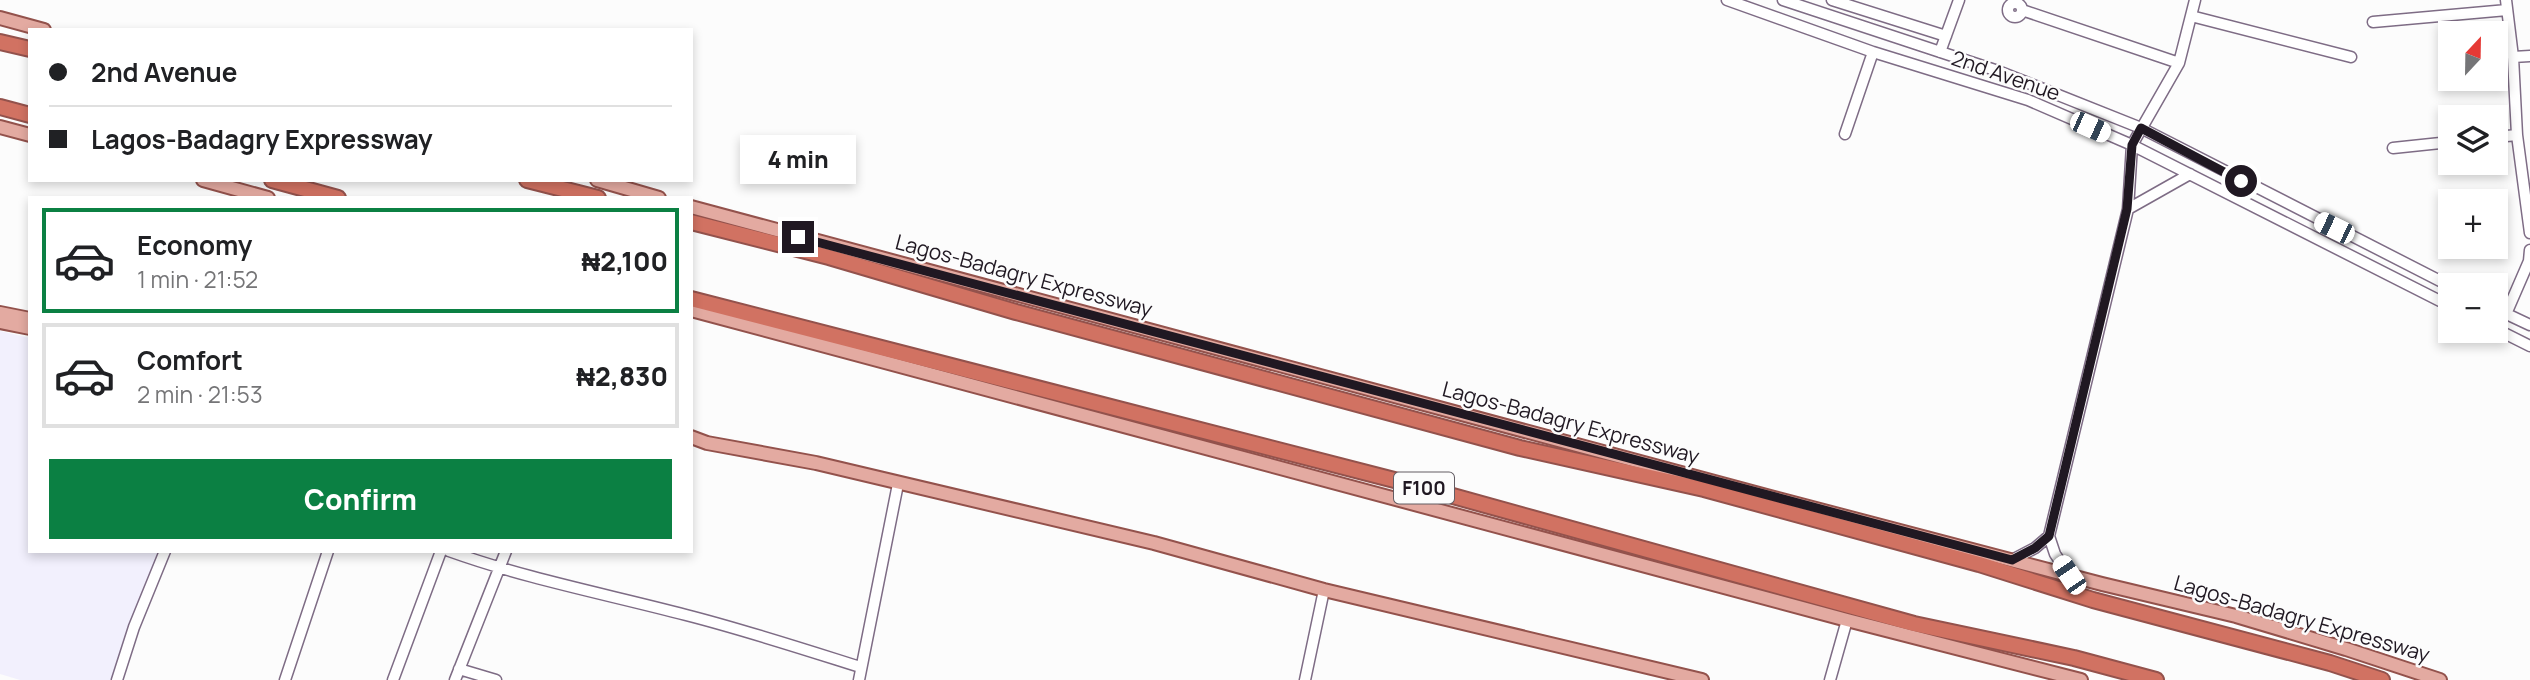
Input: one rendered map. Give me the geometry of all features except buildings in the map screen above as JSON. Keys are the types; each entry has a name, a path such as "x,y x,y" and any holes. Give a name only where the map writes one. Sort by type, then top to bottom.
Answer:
{"highway":[{"path":"0,41 28,48"},
{"path":"0,107 28,114"},
{"path":"279,182 331,196"},
{"path":"535,182 590,196"},
{"name":"Lagos-Badagry Expressway","path":"693,223 829,257 1016,312 1520,448 1704,489 1979,564 2093,600 2330,663 2382,680"},
{"name":"F100","path":"693,300 1406,483 1914,624 2074,658 2156,680"}],"main road":[{"path":"0,18 37,28"},
{"path":"0,127 28,134"},
{"path":"210,182 261,196"},
{"path":"604,182 652,196"},
{"name":"Lagos-Badagry Expressway","path":"693,208 2012,560 2236,616 2440,680"},
{"path":"693,311 1847,620 2081,680"},
{"path":"0,313 28,319"},
{"path":"0,322 28,328"},
{"path":"693,439 816,463 1154,543 1324,590 1702,680"},
{"path":"693,445 707,443"}],"street":[{"name":"2nd Avenue","path":"1727,0 1873,52 2028,100 2132,145 2438,300"},
{"name":"2nd Avenue","path":"1783,0 2072,99 2141,128 2438,280"},
{"path":"1832,0 1947,36"},
{"path":"1940,52 1959,0"},
{"path":"2069,575 2049,536 2127,209 2132,145 2179,63 2195,0"},
{"path":"2372,22 2507,5 2517,135 2527,191 2530,233"},
{"path":"2022,10 2179,63"},
{"path":"2191,16 2351,57"},
{"path":"1844,134 1873,52"},
{"path":"2513,58 2530,56"},
{"path":"2508,136 2517,135"},
{"path":"2393,148 2438,143"},
{"path":"2127,209 2190,174"},
{"path":"2508,309 2529,261 2530,250"},
{"path":"2508,315 2530,326"},
{"path":"2508,335 2530,346"},
{"path":"859,680 898,484"},
{"path":"2012,560 2035,548 2049,536"},
{"path":"117,680 134,627 164,553"},
{"path":"285,680 327,553"},
{"path":"393,680 440,553"},
{"path":"455,553 499,569 588,593 687,615 860,667"},
{"path":"455,680 505,553"},
{"path":"1305,680 1324,590"},
{"path":"1830,680 1847,620"},
{"path":"459,669 496,680"}],"shaded area":[{"path":"0,331 28,338 28,553 162,553 132,623 112,680 20,680 0,674"}],"route":[{"path":"798,237 2012,560 2026,554 2049,536 2130,195 2132,145 2141,128 2241,181"}]}
